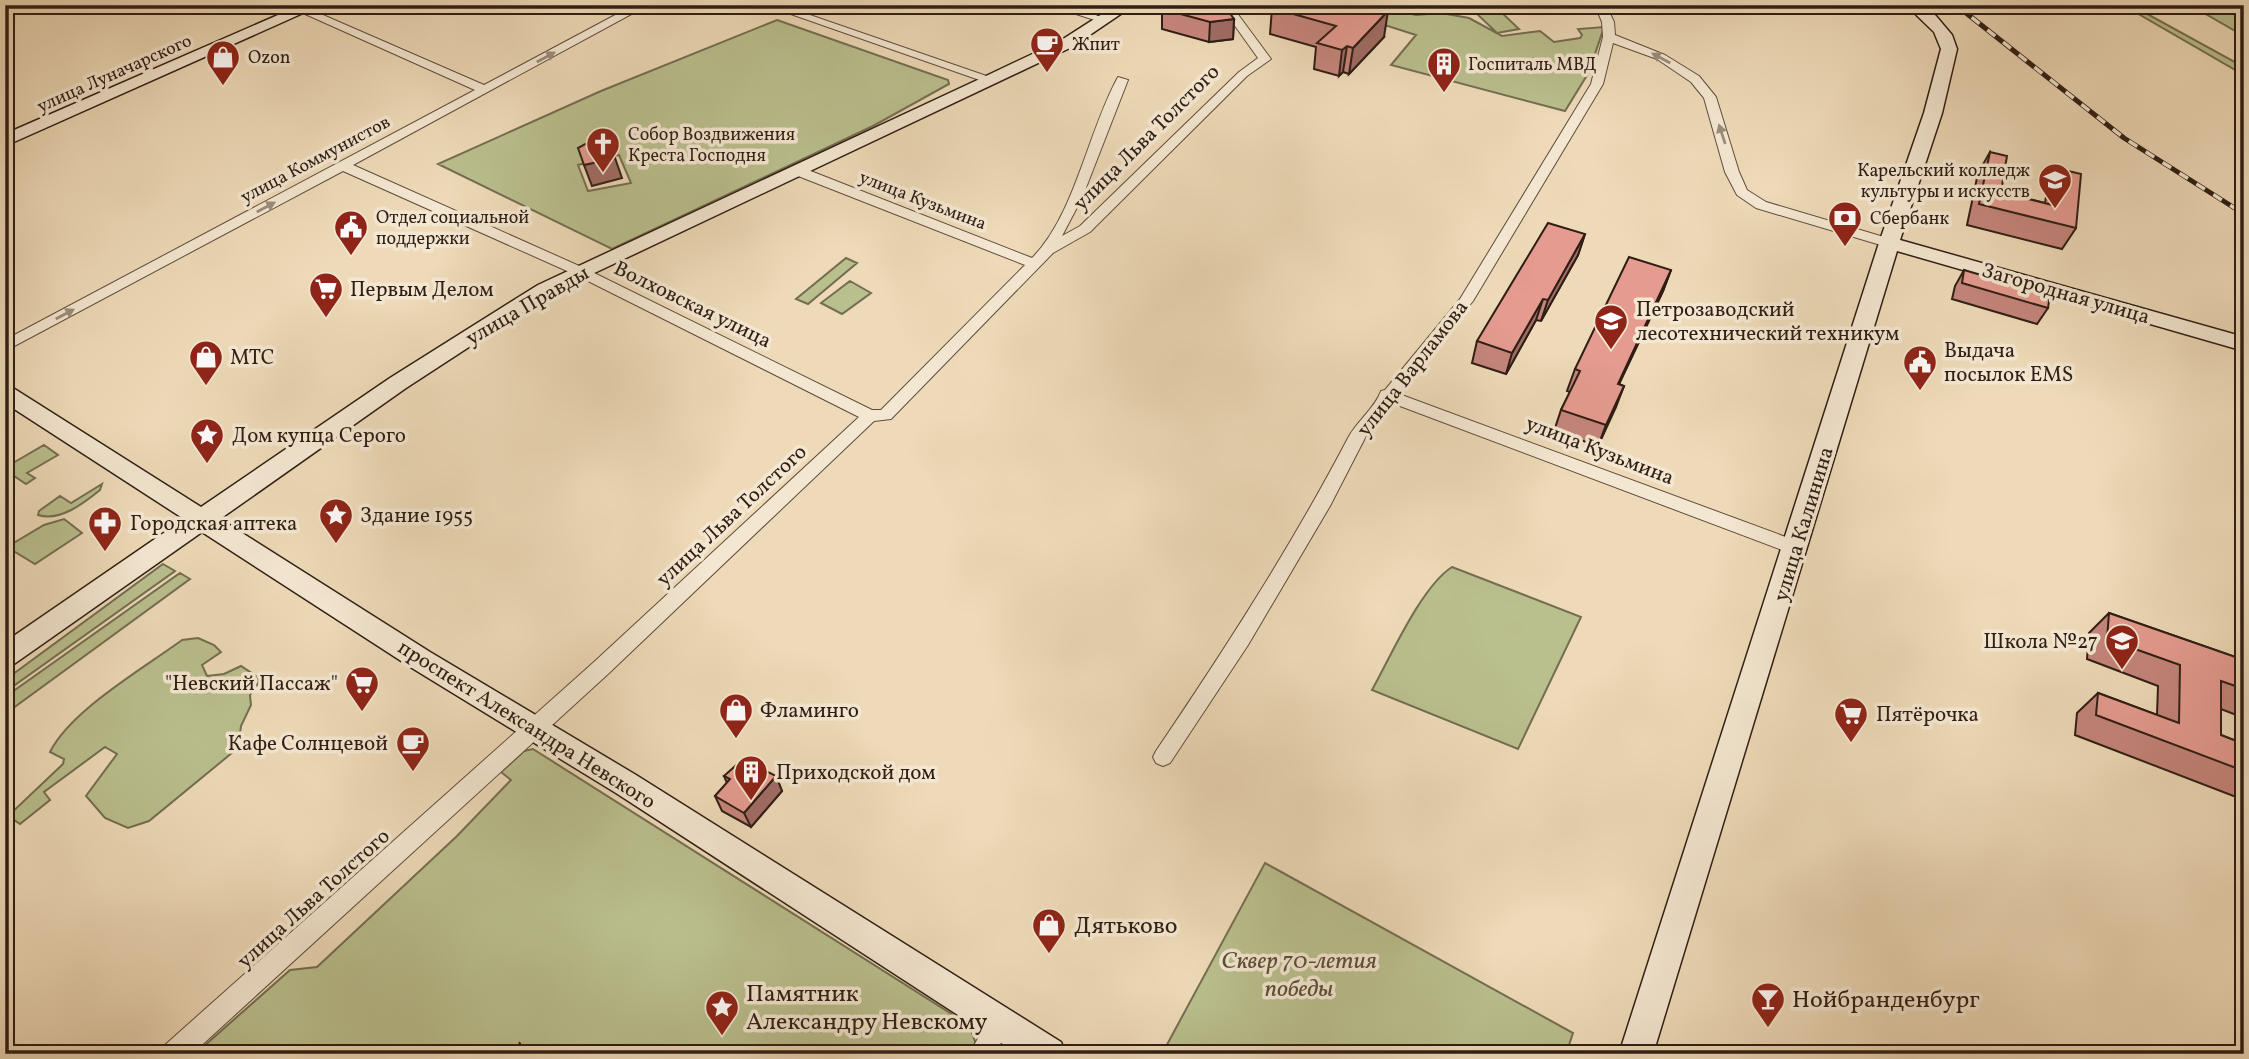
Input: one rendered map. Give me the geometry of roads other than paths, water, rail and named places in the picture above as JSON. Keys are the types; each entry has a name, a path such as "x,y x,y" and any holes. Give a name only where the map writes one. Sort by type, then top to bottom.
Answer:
{"main road":[{"name":"улица Правды","path":"5,656 398,383 522,303 581,272 1066,44 1127,5"},
{"name":"улица Калинина","path":"1636,1054 1717,809 1889,243 1933,113 1949,49 1948,41 1937,26 1913,5"},
{"name":"улица Луначарского","path":"5,141 302,7"},
{"name":"Загородная улица","path":"1889,243 2244,344"},
{"name":"проспект Александра Невского","path":"5,393 1049,1054"}],"street":[{"name":"улица Коммунистов","path":"5,346 643,5"},
{"path":"770,5 992,80"},
{"path":"1053,5 1104,20"},
{"name":"улица Льва Толстого","path":"174,1054 532,729 870,416 885,415 1048,250 1085,229 1233,83 1265,58 1225,5"},
{"path":"1600,5 1608,22 1609,37 1672,63 1695,79 1710,97 1732,172 1742,192 1761,205 1889,243"},
{"path":"302,7 486,90"},
{"name":"улица Варламова","path":"1163,757 1241,640 1321,506 1359,433 1387,395 1466,301 1597,84 1609,37"},
{"path":"1048,250 1075,198 1122,80"},
{"name":"Волховская улица","path":"343,166 581,272 870,416"},
{"name":"улица Кузьмина","path":"798,171 1034,264"},
{"name":"улица Кузьмина","path":"1387,395 1796,548"},
{"path":"981,1054 1000,1022"}],"railway":[{"path":"1956,5 2124,138 2244,214"}],"place":[{"name":"Жпит","path":"1047,74"},
{"name":"Ozon","path":"223,87"},
{"name":"Госпиталь МВД","path":"1444,94"},
{"name":"Собор Воздвижения Креста Господня","path":"603,174"},
{"name":"Карельский колледж культуры и искусств","path":"2055,210"},
{"name":"Сбербанк","path":"1845,248"},
{"name":"Отдел социальной поддержки","path":"351,257"},
{"name":"Первым Делом","path":"326,319"},
{"name":"Петрозаводский лесотехнический техникум","path":"1611,351"},
{"name":"МТС","path":"206,387"},
{"name":"Выдача посылок EMS","path":"1920,392"},
{"name":"Дом купца Серого","path":"207,465"},
{"name":"Здание 1955","path":"336,545"},
{"name":"Городская аптека","path":"105,553"},
{"name":"Школа №27","path":"2122,671"},
{"name":"\"Невский Пассаж\"","path":"362,713"},
{"name":"Фламинго","path":"736,740"},
{"name":"Пятёрочка","path":"1851,744"},
{"name":"Кафе Солнцевой","path":"413,773"},
{"name":"Приходской дом","path":"751,802"},
{"name":"Дятьково","path":"1049,955"},
{"name":"Нойбранденбург","path":"1768,1029"},
{"name":"Памятник Александру Невскому","path":"722,1037"}],"park label":[{"name":"Сквер 70-летия победы","path":"1299,974"}]}
